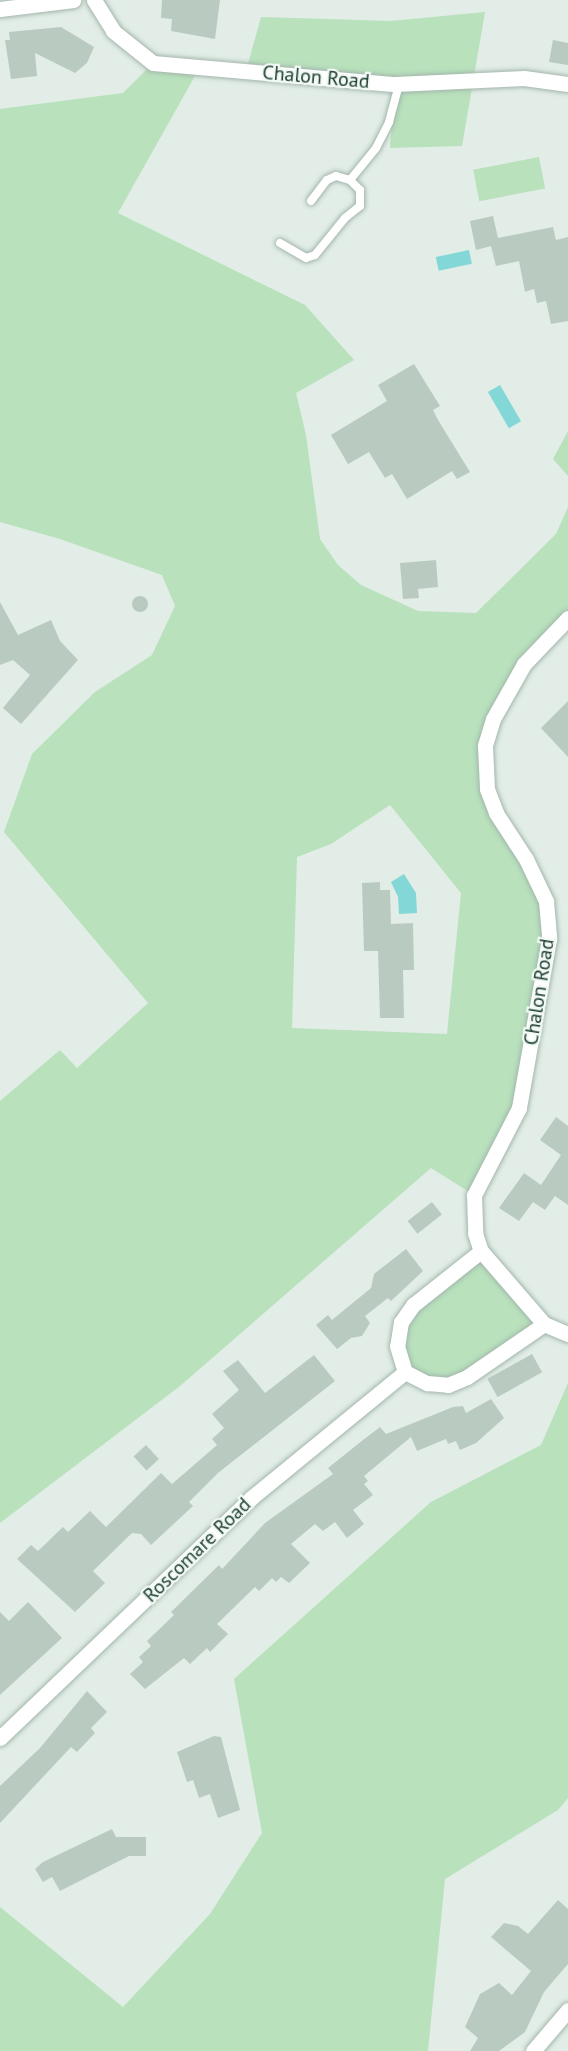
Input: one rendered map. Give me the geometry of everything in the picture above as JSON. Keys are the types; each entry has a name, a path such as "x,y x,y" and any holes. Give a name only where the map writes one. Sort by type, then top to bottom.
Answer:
{"street":[{"path":"0,9 73,0"},
{"name":"Chalon Road","path":"94,0 100,17 113,31 153,63 399,84 524,78 568,84"},
{"name":"Chalon Road","path":"568,618 524,664 493,719 485,746 487,789 496,813 537,879 549,920 546,967 519,1108 474,1194 475,1233 481,1251 544,1324 568,1335"},
{"path":"481,1251 413,1305 401,1322 397,1346 405,1372 427,1383 448,1385 467,1377 544,1324"},
{"name":"Roscomare Road","path":"0,1738 251,1498 405,1372"},
{"path":"534,2051 568,2010"}],"lane":[{"path":"350,180 376,148 389,122 399,84"},
{"path":"280,243 306,258 315,255 345,218 360,206 360,190 350,180 336,176 327,180 311,201"}],"green space":[{"path":"485,12 462,146 390,148 395,84 246,71 261,17 391,21"},
{"path":"153,63 200,67 118,213 305,305 354,360 296,393 306,435 320,539 338,565 361,585 418,611 476,613 556,534 568,507 568,618 550,633 493,719 487,789 546,901 525,1081 474,1195 431,1168 180,1386 0,1523 0,1101 60,1050 77,1068 148,1003 4,832 32,754 95,692 152,655 175,606 162,575 60,539 0,522 0,109 123,93","holes":["390,805 461,893 447,1034 292,1028 297,857 331,844"]},
{"path":"539,157 545,188 479,201 473,170"},
{"path":"568,431 568,476 553,459"},
{"path":"481,1251 544,1324 448,1385 405,1372 401,1322"},
{"path":"568,1383 568,1798 558,1810 445,1879 428,2051 0,2051 0,1907 123,2007 210,1914 262,1833 234,1679 431,1502 541,1445"}],"water":[{"path":"469,250 472,264 439,271 436,257"},
{"path":"500,385 521,421 509,428 488,392"},
{"path":"404,874 416,893 417,913 399,914 398,897 391,882"}],"building":[{"path":"162,0 220,0 215,39 171,31 172,19 161,18"},
{"path":"61,27 94,47 87,63 75,73 35,53 37,76 11,79 5,40 10,40 9,32"},
{"path":"553,40 568,43 568,65 549,62"},
{"path":"493,216 498,238 553,227 556,240 568,237 568,321 551,324 546,301 537,303 534,289 525,292 519,261 496,266 491,246 476,250 470,221"},
{"path":"414,364 440,406 433,410 438,420 470,472 457,479 452,471 407,499 392,474 385,478 369,452 348,464 331,435 387,401 378,385"},
{"path":"436,560 438,587 418,589 419,598 403,599 400,563"},
{"path":"140,596 148,604 140,612 132,604"},
{"path":"0,602 18,635 51,620 60,641 78,660 21,724 3,708 30,675 13,660 0,665"},
{"path":"568,701 568,757 541,728"},
{"path":"380,882 380,890 390,890 391,924 413,923 414,970 403,970 404,1018 380,1018 378,951 364,951 362,883"},
{"path":"556,1117 568,1126 568,1205 555,1196 545,1210 533,1202 519,1221 499,1208 524,1173 541,1185 561,1155 540,1140"},
{"path":"432,1202 442,1215 417,1234 408,1221"},
{"path":"406,1249 423,1271 391,1301 388,1298 365,1316 370,1323 362,1336 351,1338 337,1349 316,1325 328,1315 332,1320 371,1288 374,1274"},
{"path":"532,1354 542,1372 498,1397 487,1379"},
{"path":"314,1355 335,1381 218,1473 189,1502 193,1506 151,1545 141,1534 132,1533 93,1571 105,1583 75,1612 17,1559 31,1545 38,1551 63,1527 68,1532 90,1511 106,1527 161,1473 172,1484 217,1445 212,1439 224,1428 212,1414 239,1390 223,1371 238,1360 265,1393"},
{"path":"491,1399 504,1418 476,1443 460,1450 456,1441 448,1444 446,1439 417,1451 411,1437 364,1476 368,1481 364,1484 373,1495 353,1510 364,1524 347,1538 335,1522 323,1531 315,1524 291,1544 310,1563 289,1583 281,1577 276,1582 272,1578 259,1591 255,1587 217,1624 228,1634 210,1652 207,1648 190,1664 184,1658 145,1689 130,1674 143,1662 139,1657 151,1646 147,1641 174,1615 171,1612 219,1565 222,1569 265,1523 333,1474 328,1468 380,1427 386,1434 453,1407 463,1406 466,1413"},
{"path":"146,1445 159,1459 147,1470 134,1457"},
{"path":"28,1602 62,1638 0,1695 0,1612 9,1621"},
{"path":"87,1691 107,1712 91,1728 95,1733 77,1752 71,1747 0,1823 0,1786 40,1748"},
{"path":"214,1736 221,1737 240,1810 218,1818 210,1794 199,1798 193,1780 187,1782 177,1752"},
{"path":"112,1829 116,1837 146,1837 146,1856 129,1856 60,1891 52,1877 43,1882 35,1869 43,1862"},
{"path":"558,1900 568,1909 568,1964 544,1992 525,2032 499,2051 470,2051 478,2038 465,2027 480,1994 499,1983 512,1995 531,1971 491,1937 504,1923 518,1926 528,1934"}]}
